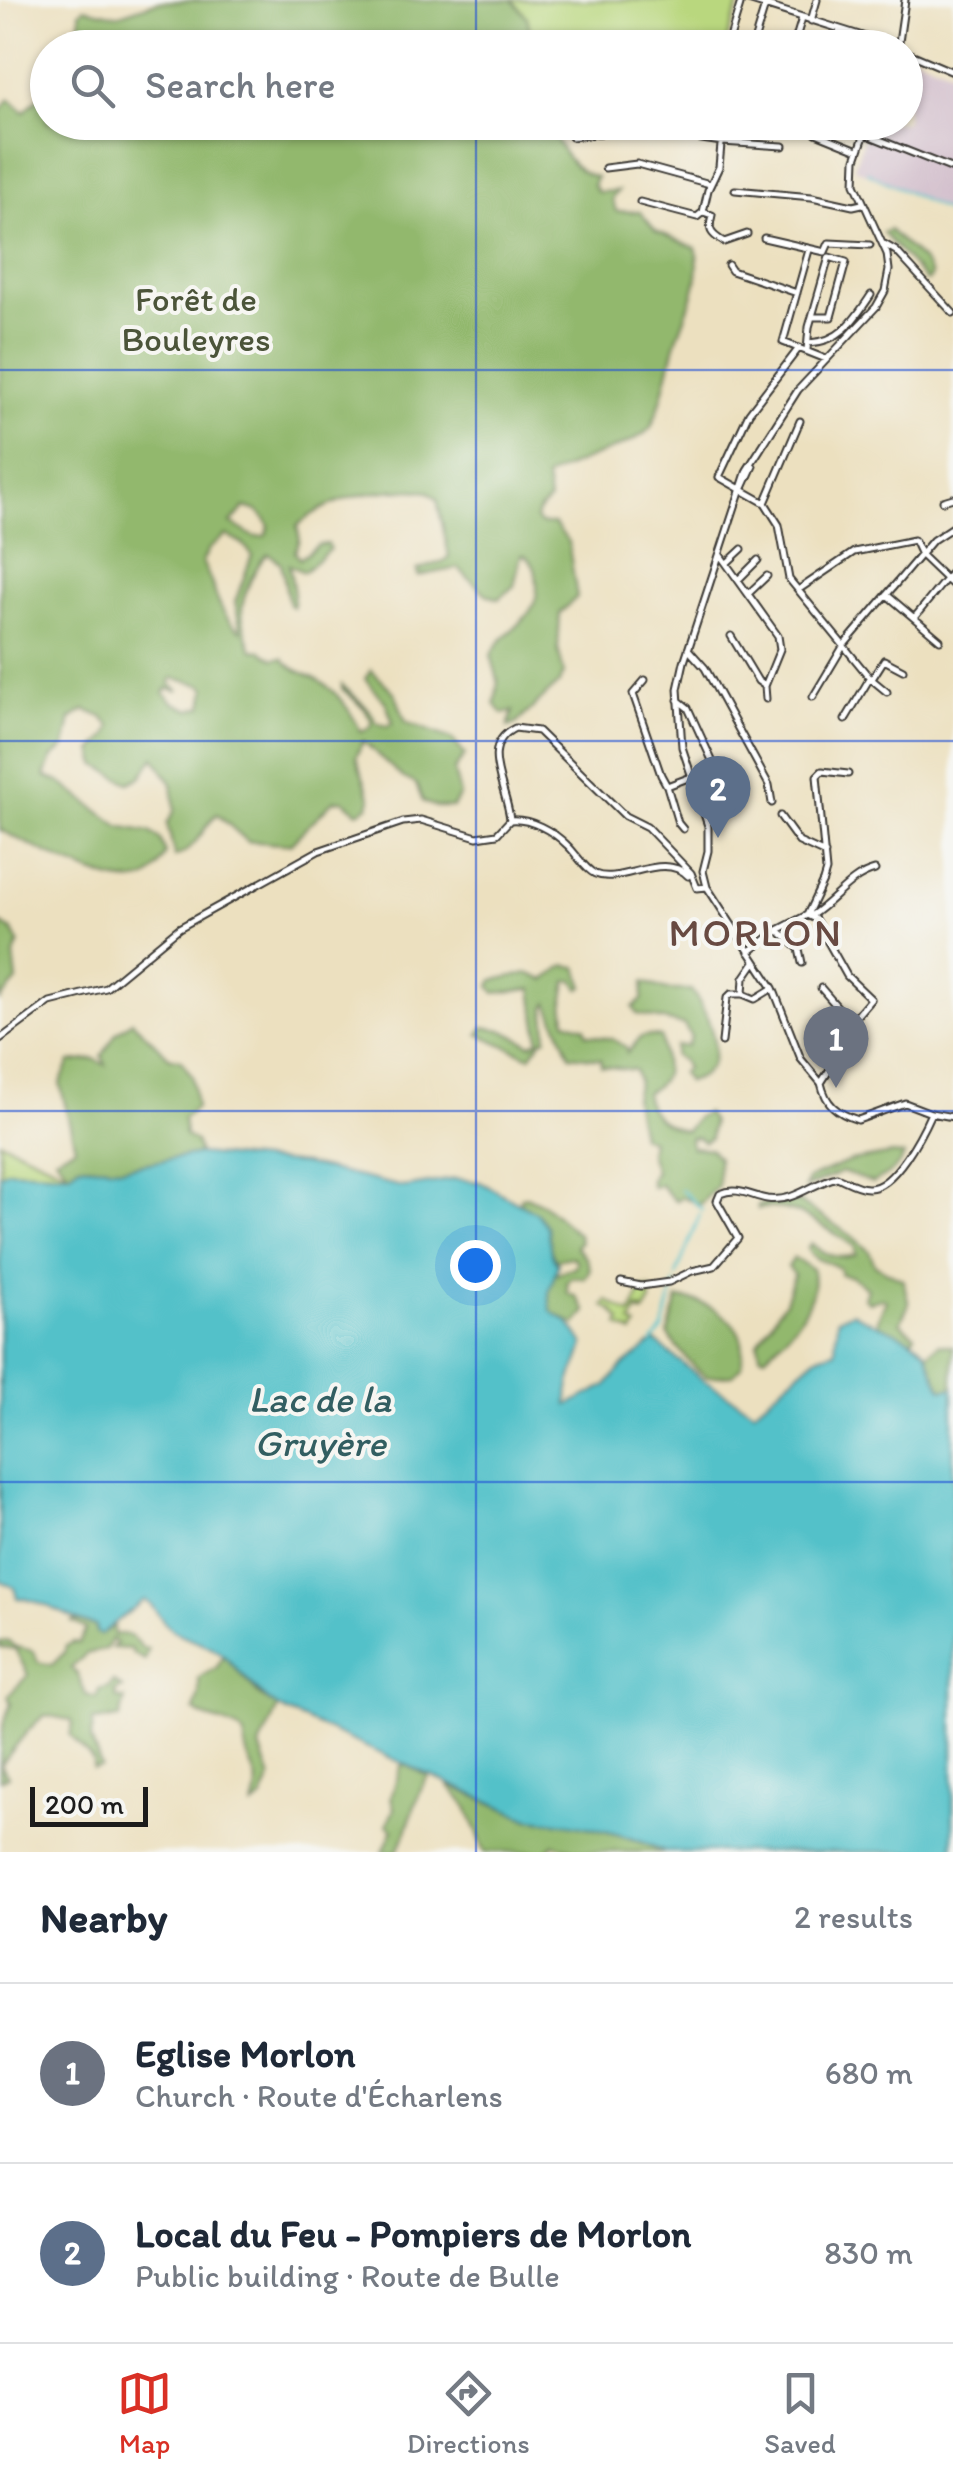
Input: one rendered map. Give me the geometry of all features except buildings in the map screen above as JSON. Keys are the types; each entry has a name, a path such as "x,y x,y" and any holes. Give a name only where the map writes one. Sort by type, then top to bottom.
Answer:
{"street":[{"path":"731,30 738,2 748,0 840,30"},
{"path":"811,21 818,0"},
{"path":"903,30 905,0"},
{"path":"758,30 765,6"},
{"path":"798,30 802,18"},
{"path":"923,57 953,72"},
{"path":"708,140 783,146"},
{"path":"832,140 858,150"},
{"path":"862,140 854,184 884,244 889,270 880,300 778,417 741,488 681,670 678,700 682,747 709,833 703,870 706,887 774,988 801,1059 821,1083 823,1097 834,1109 858,1120 905,1103 953,1117"},
{"path":"880,140 953,169"},
{"path":"640,202 697,217 704,212 710,184 720,168 722,142"},
{"path":"605,168 637,164 710,184"},
{"path":"736,190 862,204"},
{"path":"704,212 712,215 709,227 713,236 724,242 747,234"},
{"path":"764,238 825,252 830,242 870,245"},
{"path":"884,244 893,248 953,314"},
{"path":"809,250 782,342 808,347 837,336 849,326 870,295"},
{"path":"808,347 812,318 829,256 846,262 831,317 812,318"},
{"path":"728,266 732,271 796,293"},
{"path":"808,347 826,359"},
{"path":"798,348 759,397 718,477 765,504 779,526 785,566 798,590 887,692"},
{"path":"765,504 800,421"},
{"path":"943,501 953,498"},
{"path":"813,697 844,645 933,540 953,528"},
{"path":"798,590 854,552 914,540 921,554 953,585"},
{"path":"727,562 742,549"},
{"path":"720,556 778,636 780,650 765,686 766,699"},
{"path":"738,580 758,560"},
{"path":"914,618 953,570"},
{"path":"748,594 767,576"},
{"path":"886,595 940,640"},
{"path":"731,636 765,686"},
{"path":"688,649 721,696 769,785 772,803"},
{"path":"845,720 884,660 903,670"},
{"path":"645,680 633,694 683,829"},
{"path":"678,700 688,708 732,804 727,814 719,817 702,806"},
{"path":"0,1039 50,1002 106,988 178,928 318,851 404,822 435,822 488,838 504,829 510,820 495,751 506,732 515,728 538,731 625,816 647,827 690,873 697,888"},
{"path":"809,915 824,881 817,776 822,771 848,774"},
{"path":"667,786 691,777"},
{"path":"780,816 799,842 825,854"},
{"path":"510,820 523,818 540,827 566,844 596,874 676,868 684,871 690,885 706,887"},
{"path":"748,952 778,930 836,898 860,876 875,870"},
{"path":"809,915 847,976 871,999 854,1019"},
{"path":"778,930 799,949 802,964"},
{"path":"743,994 744,978 755,962"},
{"path":"722,1042 727,998 743,994 755,999 774,988"},
{"path":"821,988 846,1016 854,1019 857,1027 821,1083"},
{"path":"621,1282 656,1284 714,1266 738,1238 718,1201 727,1190 767,1199 793,1198 836,1177 867,1188 876,1186 905,1161 931,1113"}],"shaded area":[{"path":"923,59 953,72 953,214 854,168 863,140 923,140"}],"green space":[{"path":"512,0 741,0 730,30 530,30 527,17"},
{"path":"512,0 527,17 530,30 81,30 80,12 84,8 117,15 156,2"},
{"name":"Forêt de Bouleyres","path":"10,99 24,112 30,106 30,140 556,140 573,164 597,177 593,185 598,192 618,191 612,199 616,211 640,212 656,231 696,248 695,287 651,427 632,441 546,478 549,501 536,519 540,524 554,524 568,541 577,597 560,613 558,648 564,674 515,725 508,727 513,711 503,714 495,704 498,680 491,655 532,607 537,585 535,569 521,555 514,586 498,599 486,594 458,568 418,576 417,570 449,556 437,499 429,492 395,490 359,496 325,507 297,526 300,540 295,552 300,559 318,545 328,544 330,549 304,572 289,565 293,607 289,605 281,563 269,554 251,579 242,611 252,650 274,659 283,658 294,669 332,690 361,731 371,727 372,722 342,685 369,709 377,723 393,723 386,703 365,679 371,670 395,693 406,722 452,739 465,755 454,771 460,795 453,807 423,802 416,784 402,777 363,741 356,757 371,799 369,806 358,812 343,800 333,801 290,844 248,842 217,814 193,844 175,857 167,824 175,810 172,784 154,757 141,777 129,783 97,765 93,751 111,726 85,710 71,719 65,747 52,758 45,776 60,782 119,826 150,832 160,839 166,853 158,867 147,878 115,880 74,866 0,830 0,109","holes":["244,508 265,519 269,527 265,536 254,537 231,523","226,535 243,544 252,555 235,602 241,631 227,618 202,562 209,549","173,678 203,685 203,706 190,710 174,703 164,693 167,688 179,691 170,683"]},
{"path":"889,230 924,262 931,275 929,279 926,281 883,233"},
{"path":"0,923 12,930 19,942 14,955 17,981 0,1000"},
{"path":"565,965 577,967 584,987 579,989 574,980 567,981 566,1021 585,1027 587,1034 612,1039 626,1047 627,1053 643,1036 661,1037 665,1070 660,1082 645,1093 650,1108 664,1123 686,1131 697,1117 706,1113 712,1122 710,1138 704,1142 690,1138 691,1147 710,1149 718,1158 718,1186 699,1205 683,1197 675,1201 660,1185 652,1187 650,1179 655,1171 649,1153 651,1140 641,1136 634,1098 638,1081 635,1070 601,1066 601,1059 570,1055 548,1003 547,1038 530,1057 479,1034 484,1027 502,1030 531,1044 539,1040 532,989 495,993 490,986 493,980 528,973 545,980"},
{"path":"644,982 667,990 691,990 698,1001 714,1042 710,1067 701,1076 687,1082 681,1073 686,1069 682,1060 674,1056 675,1046 687,1046 691,1037 684,1025 637,1014 633,1007 642,1000"},
{"path":"132,1021 169,1057 181,1060 192,1076 196,1108 183,1118 185,1136 195,1141 199,1154 122,1168 79,1165 69,1173 55,1157 75,1147 60,1083 70,1062 94,1059 106,1065 102,1056 116,1033"},
{"path":"0,1141 69,1173 8,1170 0,1175"},
{"path":"904,1155 895,1168 873,1183 842,1172 805,1188 808,1179 850,1161"},
{"path":"521,1197 543,1204 578,1234 580,1241 576,1247 590,1269 585,1278 572,1277 567,1283 568,1293 577,1297 586,1311 576,1325 551,1312 549,1291 553,1274 575,1267 577,1261 572,1257 555,1260 542,1221 519,1204"},
{"path":"779,1200 801,1203 852,1236 869,1251 875,1265 903,1280 909,1304 900,1323 915,1335 911,1340 878,1326 886,1300 869,1302 864,1298 867,1288 807,1249 811,1243 827,1254 844,1257 856,1254 854,1246 796,1213 758,1209 758,1205"},
{"path":"794,1258 812,1269 812,1293 801,1317 765,1356 760,1354 758,1342 785,1301 794,1275 788,1267"},
{"path":"642,1289 650,1289 651,1301 645,1311 636,1308 644,1313 637,1311 631,1323 637,1326 633,1333 619,1326 621,1321 604,1306 608,1301 631,1314"},
{"path":"678,1299 707,1305 732,1323 742,1341 742,1366 733,1375 706,1377 676,1346 668,1334"},
{"path":"940,1344 953,1346 953,1388 942,1390 925,1355"},
{"path":"72,1622 108,1630 114,1624 114,1635 127,1635 148,1649 145,1660 131,1649 112,1648 117,1643 112,1639 106,1649 86,1654 71,1668 86,1695 96,1698 99,1690 113,1681 122,1688 115,1691 117,1699 125,1699 120,1718 93,1721 91,1740 101,1767 93,1769 93,1761 70,1735 71,1720 45,1715 26,1732 1,1765 8,1776 0,1780 3,1730 11,1704 8,1696 28,1675 15,1649 0,1647 0,1642 34,1651 38,1662 52,1665 66,1646 79,1643 86,1629"},
{"path":"224,1655 261,1697 278,1707 260,1747 271,1779 261,1800 253,1806 257,1783 243,1734 194,1710 199,1678 217,1667"},
{"path":"402,1763 429,1776 397,1852 383,1852 393,1829 387,1825 394,1809 391,1797"},
{"path":"447,1784 529,1819 570,1823 622,1835 666,1852 582,1852 553,1844 547,1852 485,1852 467,1807"}],"water":[{"name":"Lac de la Gruyère","path":"199,1154 304,1164 403,1187 456,1179 480,1182 537,1213 547,1227 551,1253 558,1265 549,1291 551,1311 569,1323 584,1344 571,1380 568,1405 607,1385 621,1368 655,1341 703,1380 754,1411 817,1356 835,1351 837,1319 852,1312 922,1347 942,1389 953,1388 953,1852 666,1852 599,1830 529,1819 282,1710 258,1692 219,1652 170,1628 144,1600 100,1635 96,1626 17,1598 14,1588 0,1580 0,1175 7,1170 69,1173 79,1165 122,1168"}],"waterway":[{"path":"867,172 953,215"},
{"path":"681,1189 702,1210"},
{"path":"676,1276 700,1214"},
{"path":"652,1343 663,1329 675,1282"}],"place":[{"name":"Local du Feu - Pompiers de Morlon","path":"718,838"},
{"name":"Eglise Morlon","path":"836,1088"}],"district":[{"name":"MORLON","path":"756,932"}]}
